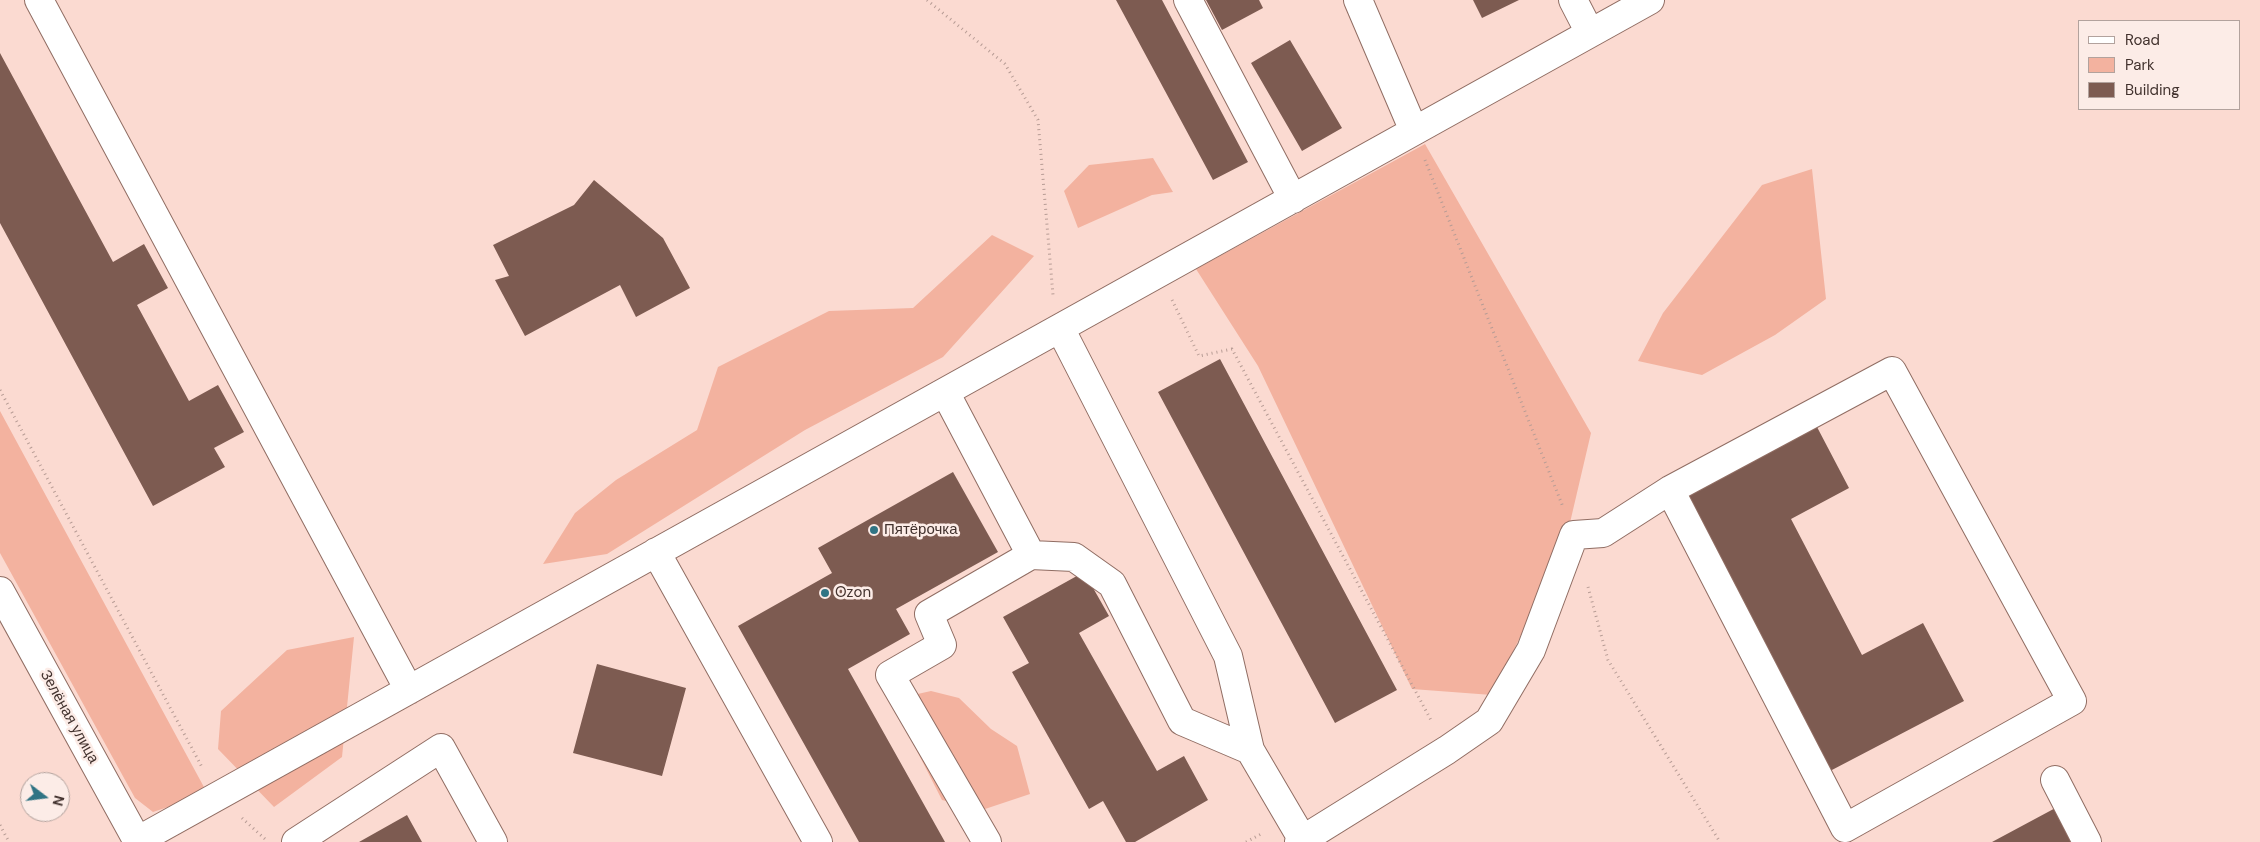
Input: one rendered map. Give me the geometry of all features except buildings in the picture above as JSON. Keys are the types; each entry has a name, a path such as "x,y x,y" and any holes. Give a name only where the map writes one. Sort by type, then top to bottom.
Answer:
{"street":[{"path":"38,0 409,690"},
{"path":"1188,0 1293,199"},
{"path":"1573,0 1590,33"},
{"path":"138,841 1650,0"},
{"path":"1360,1 1414,131"},
{"path":"1060,328 1228,656 1250,750 1302,841 1447,750 1489,721 1531,650 1574,535 1603,533 1670,490 1892,371 2072,701 1845,828 1670,490"},
{"path":"945,392 1031,555"},
{"path":"656,552 818,842"},
{"path":"987,842 890,675 942,645 929,614 1031,555 1074,557 1112,584 1182,721 1250,750"},
{"name":"Зелёная улица","path":"0,591 138,841"},
{"path":"296,842 441,748 493,842"},
{"path":"2055,780 2087,842"}],"path":[{"path":"927,0 1005,64 1038,120 1051,287 1060,328"},
{"path":"1414,131 1574,535"},
{"path":"1159,273 1199,356 1232,349 1447,750"},
{"path":"0,390 218,796"},
{"path":"1587,583 1608,660 1720,842"},
{"path":"0,824 9,842"}],"green space":[{"path":"1425,144 1591,433 1565,544 1492,695 1412,689 1258,366 1196,269"},
{"path":"1153,158 1173,192 1152,195 1078,228 1064,191 1089,165"},
{"path":"1812,169 1826,299 1775,335 1702,375 1638,361 1663,313 1762,185"},
{"path":"992,235 1034,256 943,357 805,430 607,554 543,564 575,513 616,480 697,430 718,367 829,311 913,308"},
{"path":"0,411 205,789 177,804 153,812 135,798 0,553"},
{"path":"354,637 342,757 274,807 218,749 221,711 287,650"},
{"path":"931,691 959,698 991,729 1017,746 1030,794 982,810 942,800 891,700"}],"place":[{"name":"Пятёрочка","path":"874,530"},
{"name":"Ozon","path":"825,593"}]}
